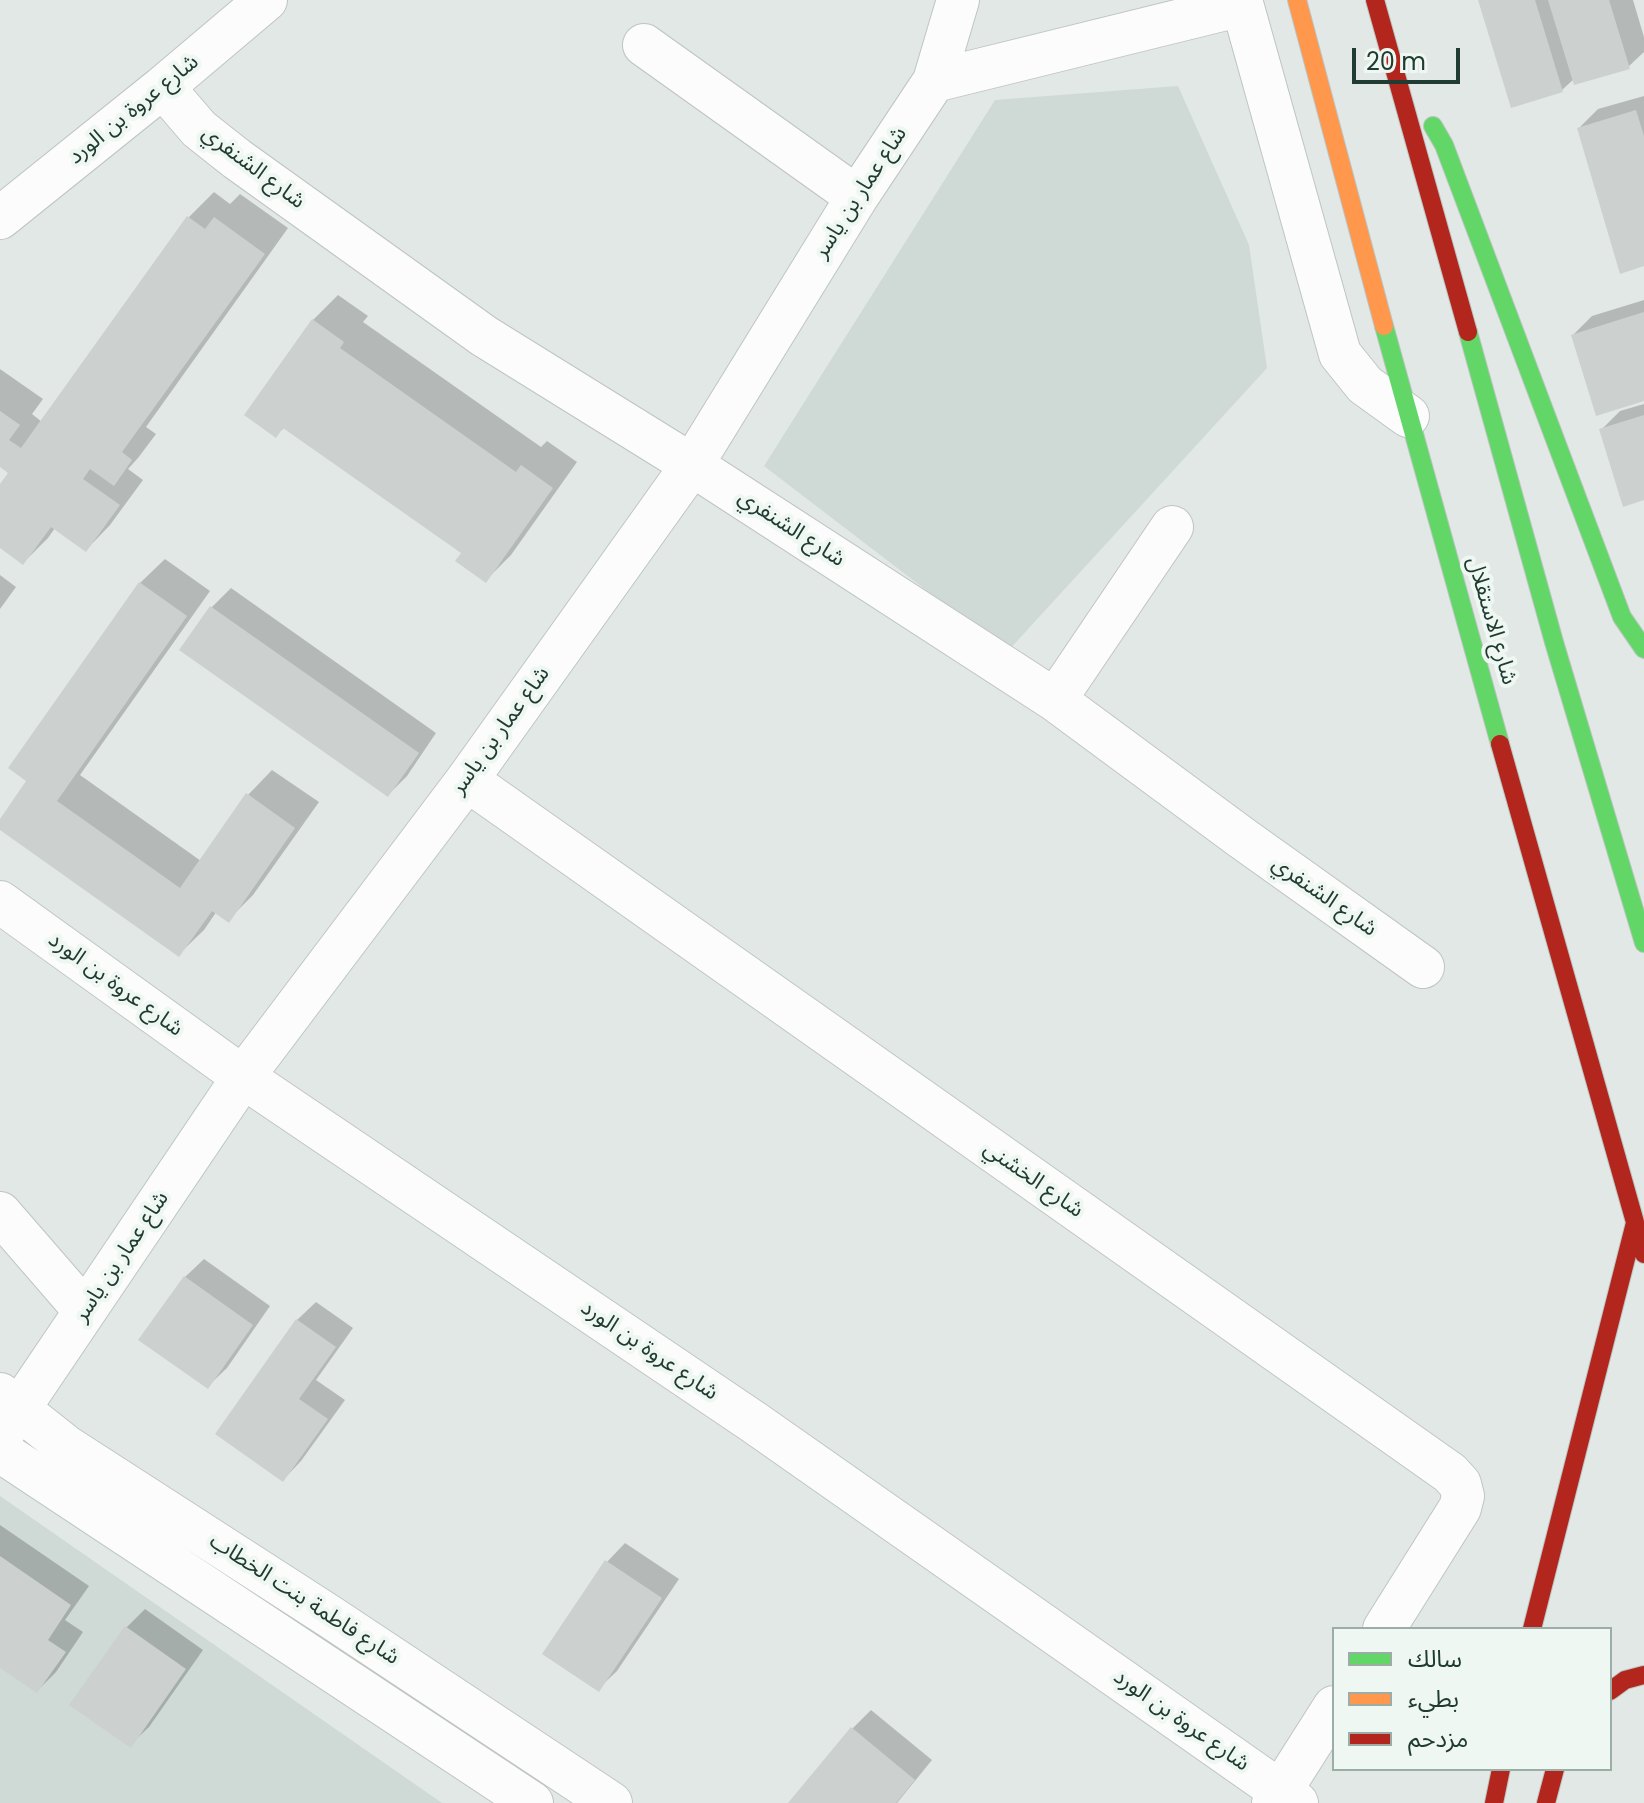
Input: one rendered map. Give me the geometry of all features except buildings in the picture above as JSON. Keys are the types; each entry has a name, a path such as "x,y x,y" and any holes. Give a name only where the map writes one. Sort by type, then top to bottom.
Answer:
{"highway":[{"name":"شارع الاستقلال","path":"1297,0 1408,416 1644,1254"},
{"path":"1375,0 1554,642 1644,943"},
{"path":"1388,47 1444,145 1622,617 1644,649"},
{"path":"1533,1627 1635,1223"},
{"path":"1612,1690 1625,1680 1644,1675"},
{"path":"1494,1803 1501,1771"},
{"path":"1546,1803 1554,1771"}],"street":[{"name":"شارع عروة بن الورد","path":"0,218 266,0"},
{"name":"شاع عمار بن ياسر","path":"7,1413 85,1311 243,1077 467,780 692,465 857,197 934,81 958,0"},
{"path":"934,81 1241,3 1340,354 1365,385 1408,416"},
{"path":"644,45 857,197"},
{"name":"شارع الشنفري","path":"163,87 199,129 237,159 484,336 692,465 1055,700 1423,967"},
{"path":"1055,700 1172,527"},
{"name":"شارع الخشني","path":"467,780 1450,1473 1460,1484 1463,1496 1460,1508 1385,1627"},
{"name":"شارع عروة بن الورد","path":"0,902 243,1077 755,1423 1284,1799"},
{"path":"0,1213 85,1311"},
{"name":"شارع فاطمة بنت الخطاب","path":"7,1413 67,1447 329,1616 611,1803"},
{"name":"شارع فاطمة بنت الخطاب","path":"0,1451 532,1803"},
{"path":"1284,1799 1332,1711"}],"shaded area":[{"path":"1178,86 1249,245 1267,368 1007,652 764,466 995,100"},
{"path":"0,1496 442,1803 0,1803"}],"traffic: fast":[{"path":"1433,126 1444,145 1622,617 1644,649"},
{"path":"1384,326 1500,744"},
{"path":"1468,332 1554,642 1644,943"}],"traffic: slow":[{"path":"1297,0 1384,326"}],"traffic: jam":[{"path":"1375,0 1468,332"},
{"path":"1500,744 1644,1254"},
{"path":"1533,1627 1635,1223"},
{"path":"1612,1690 1625,1680 1644,1675"},
{"path":"1494,1803 1501,1771"},
{"path":"1546,1803 1554,1771"}]}
